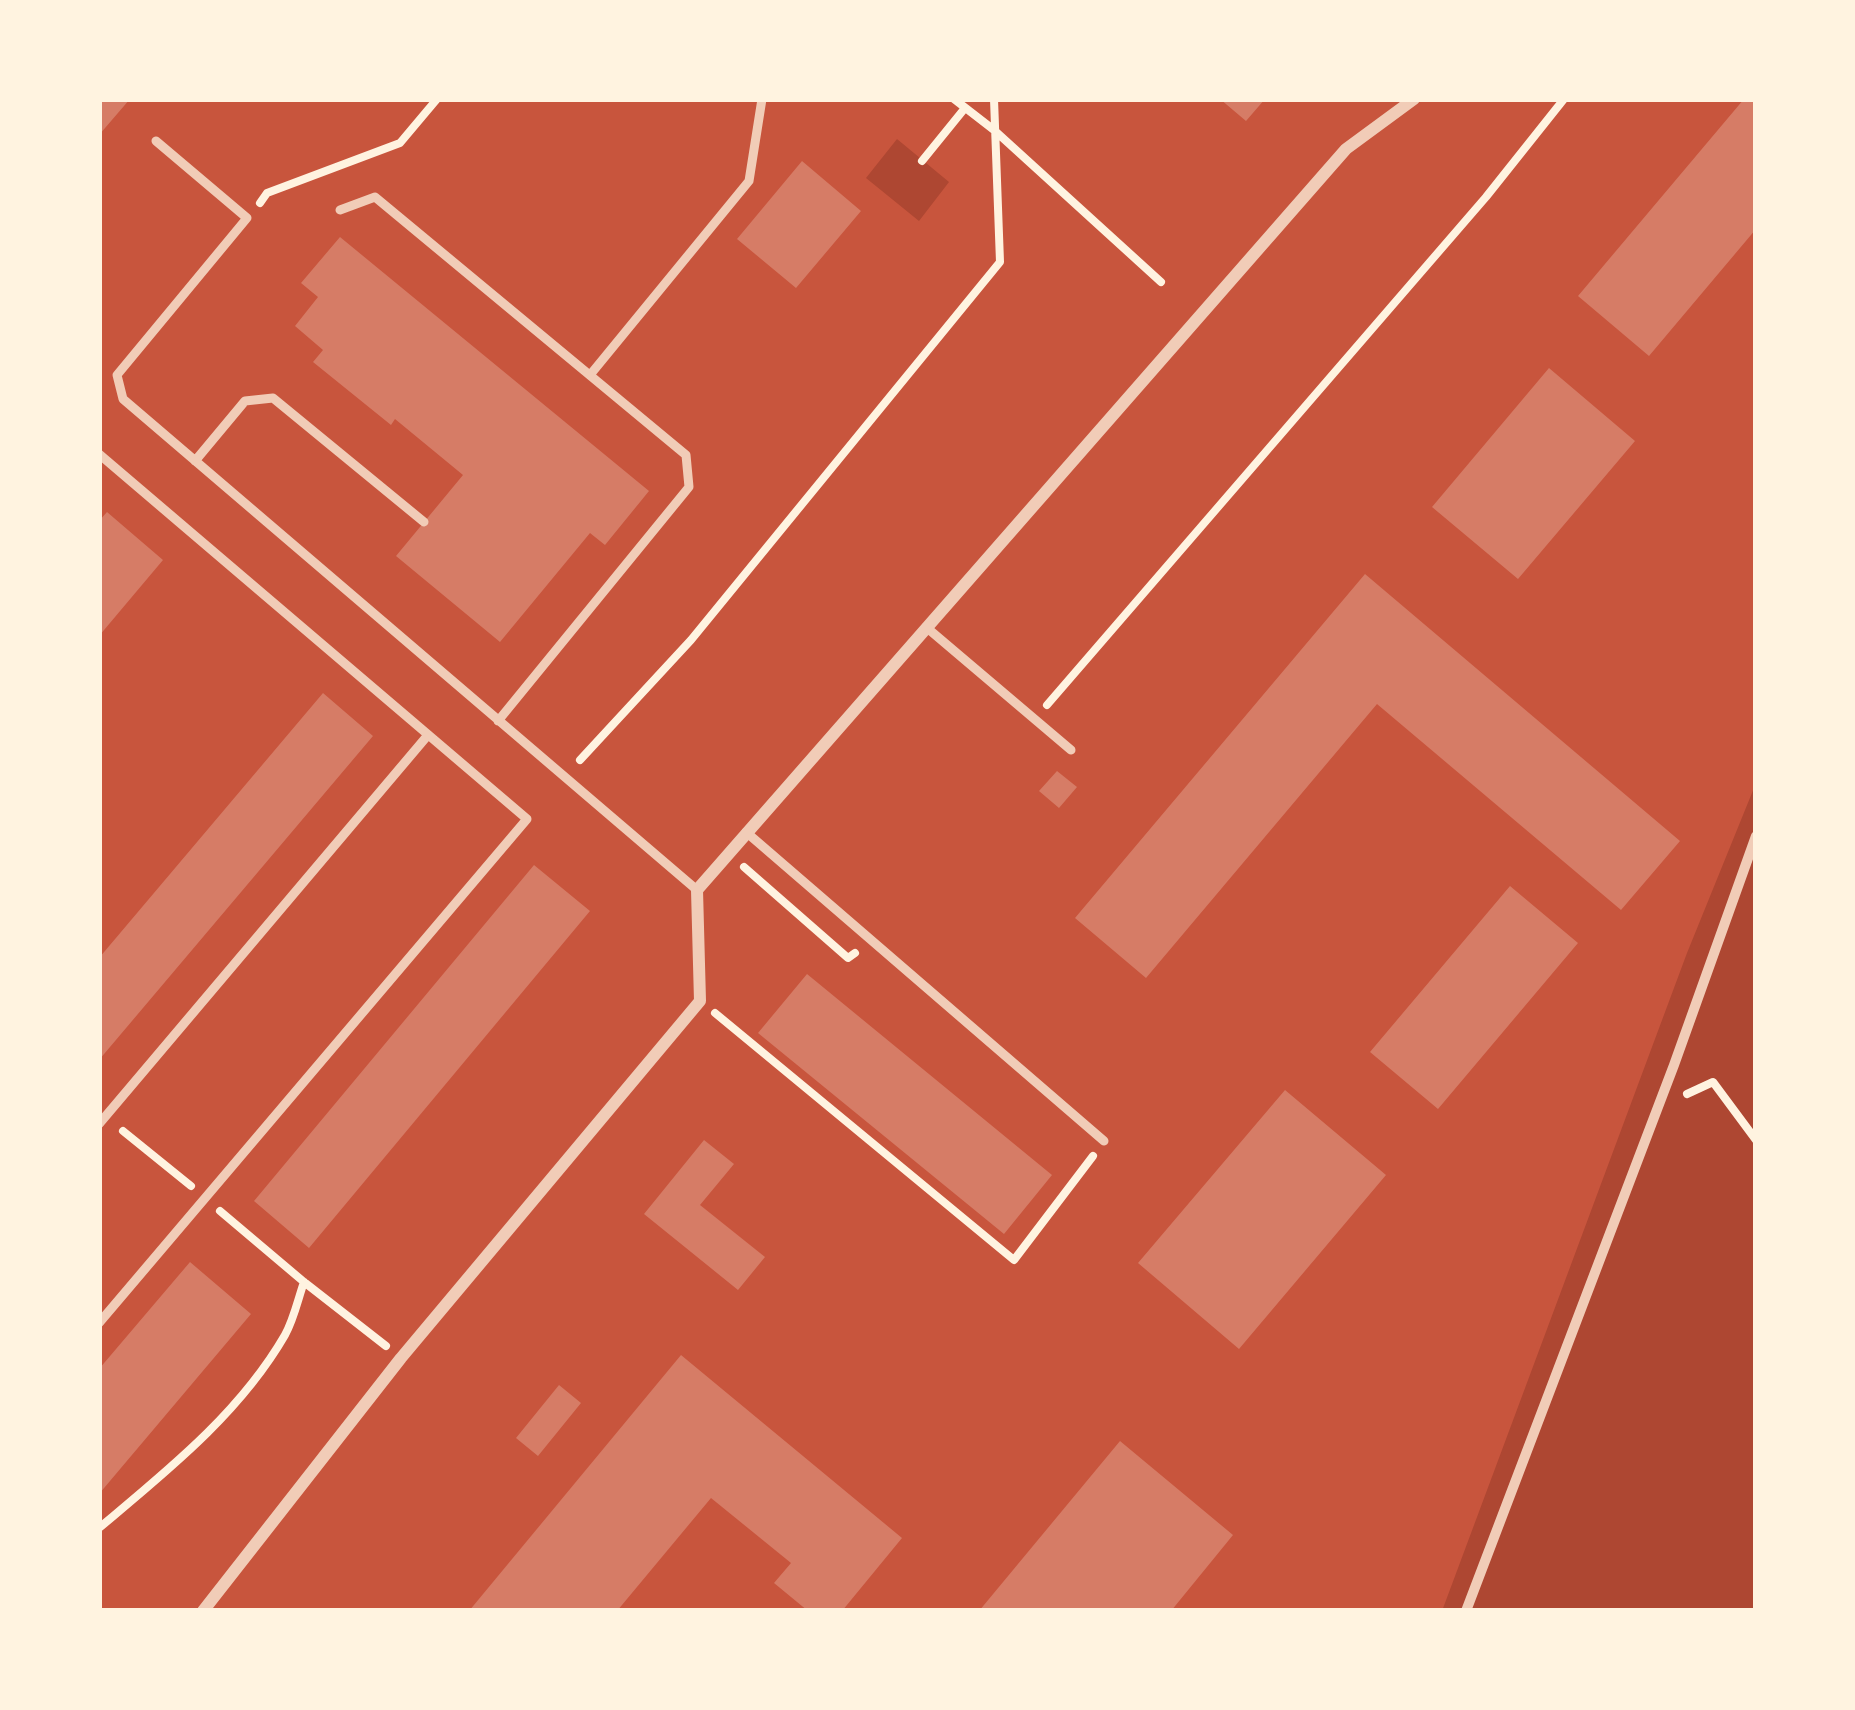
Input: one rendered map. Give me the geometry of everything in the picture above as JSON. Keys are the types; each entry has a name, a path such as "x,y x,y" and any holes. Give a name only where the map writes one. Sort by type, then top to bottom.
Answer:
{"street":[{"path":"203,1611 401,1358 700,1000 697,890 1346,148 1414,99"},
{"path":"1466,1611 1756,836"}],"lane":[{"path":"590,375 749,181 762,99"},
{"path":"156,141 247,218 117,375 123,399 697,890"},
{"path":"340,211 375,197 686,455 689,487 498,721"},
{"path":"195,461 245,401 273,398 424,523"},
{"path":"99,454 527,819 99,1323"},
{"path":"99,478 111,464"},
{"path":"926,627 1071,750"},
{"path":"99,1124 428,735"},
{"path":"746,832 1104,1141"}],"path":[{"path":"247,218 267,194 400,143 437,99"},
{"path":"954,99 1161,282"},
{"path":"563,778 691,640 1000,262 994,99"},
{"path":"1034,719 1486,197 1564,99"},
{"path":"922,161 965,108"},
{"path":"728,853 794,912"},
{"path":"700,1000 1014,1260 1104,1141"},
{"path":"1658,1108 1713,1082 1756,1140"},
{"path":"99,1528 190,1451 241,1397 287,1332 304,1282 367,1331"}],"shaded area":[{"path":"897,139 949,182 919,221 866,178"},
{"path":"1756,783 1756,1611 1442,1611 1687,953"}],"building":[{"path":"99,99 130,99 99,135"},
{"path":"1220,99 1265,99 1246,121"},
{"path":"1744,99 1756,99 1756,229 1649,356 1578,296"},
{"path":"802,161 861,211 796,288 737,239"},
{"path":"340,237 649,491 605,545 590,533 500,642 396,556 463,475 395,419 391,425 313,362 323,350 295,326 318,297 301,283"},
{"path":"1549,368 1635,441 1518,579 1432,507"},
{"path":"107,512 163,560 99,636 99,521"},
{"path":"1365,574 1680,841 1621,910 1377,704 1146,978 1075,918"},
{"path":"323,693 373,736 99,1060 99,958"},
{"path":"1057,771 1077,787 1059,808 1039,791"},
{"path":"534,865 590,911 309,1248 254,1201"},
{"path":"1510,886 1578,943 1438,1109 1370,1052"},
{"path":"807,974 1052,1175 1004,1234 758,1033"},
{"path":"1285,1090 1386,1175 1239,1349 1138,1263"},
{"path":"704,1140 734,1164 700,1205 765,1257 738,1290 644,1214"},
{"path":"190,1262 251,1314 99,1494 99,1369"},
{"path":"681,1355 902,1538 842,1611 808,1611 774,1583 791,1563 711,1498 617,1611 469,1611"},
{"path":"559,1385 581,1403 538,1456 516,1438"},
{"path":"1120,1441 1233,1535 1171,1611 979,1611"}]}
